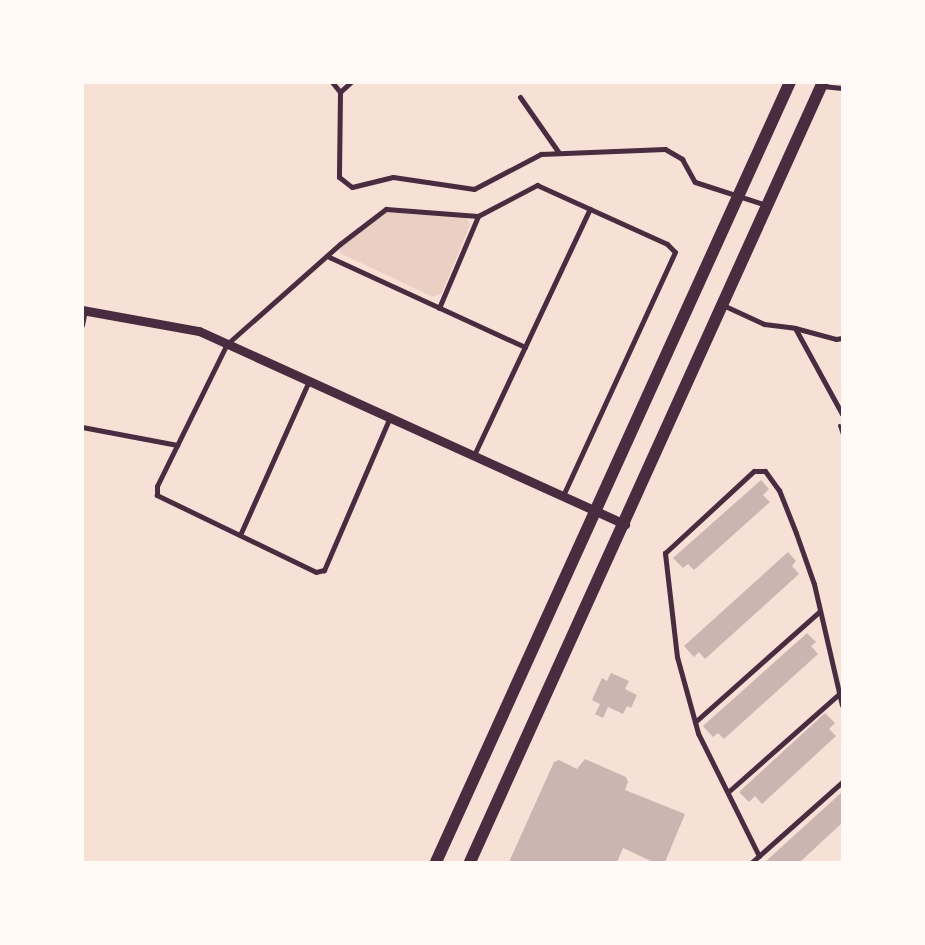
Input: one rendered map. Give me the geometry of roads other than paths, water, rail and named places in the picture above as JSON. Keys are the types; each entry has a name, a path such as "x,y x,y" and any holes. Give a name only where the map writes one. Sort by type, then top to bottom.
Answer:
{"main road":[{"path":"436,862 790,82"},
{"path":"470,862 725,306 822,84"}],"street":[{"path":"332,82 340,92 339,177 352,187 393,177 474,189 541,154 665,149 682,159 695,182 768,206"},
{"path":"340,92 351,82"},
{"path":"822,84 842,88"},
{"path":"520,98 559,154"},
{"path":"390,417 324,570 316,572 157,495 157,486 227,344 327,256 386,210 478,216 537,185 667,244 675,252 563,495"},
{"path":"474,455 590,209"},
{"path":"439,308 478,216"},
{"path":"327,256 524,347"},
{"path":"725,306 764,324 795,328 836,339 842,338"},
{"path":"82,325 84,310 199,331 625,524"},
{"path":"795,328 842,414"},
{"path":"240,535 309,380"},
{"path":"82,426 177,445"},
{"path":"759,856 695,722 677,657 665,553 754,470 765,471 779,490 814,584 842,705"},
{"path":"695,722 820,611"},
{"path":"728,792 840,693"},
{"path":"752,862 842,782"}]}
